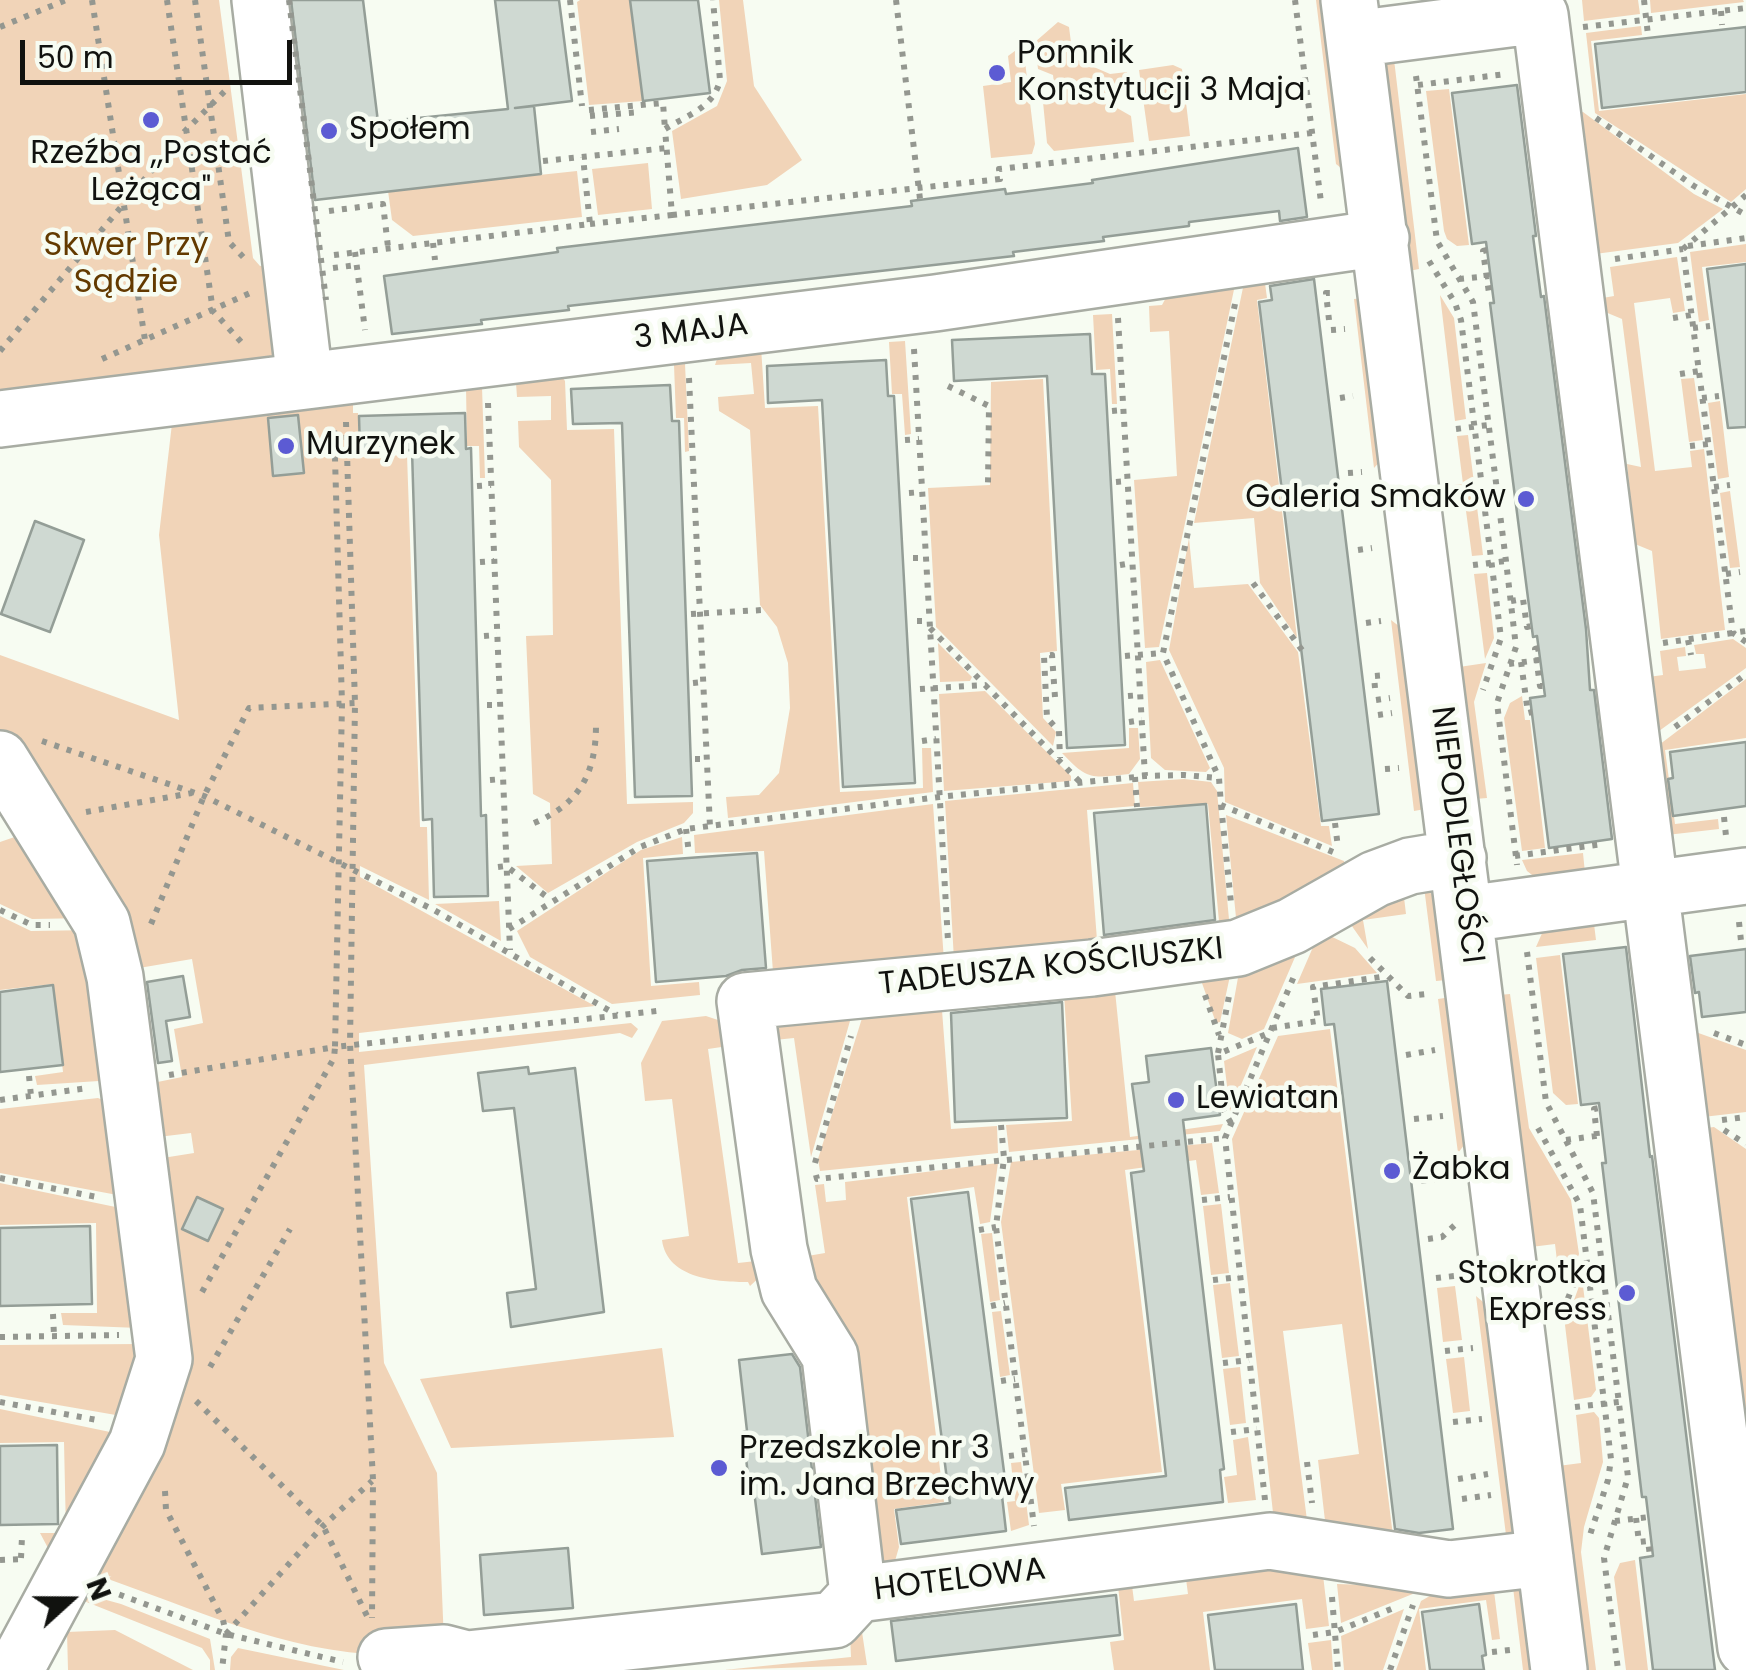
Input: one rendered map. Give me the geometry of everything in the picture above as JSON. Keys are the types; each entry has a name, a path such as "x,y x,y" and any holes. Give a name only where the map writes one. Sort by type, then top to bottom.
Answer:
{"street":[{"path":"260,0 300,279 337,370"},
{"path":"1352,20 1410,31 1556,14 1633,758 1746,1648"},
{"name":"NIEPODLEGŁOŚCI","path":"1352,20 1404,245 1458,858 1567,1552 1535,1660"},
{"name":"3 MAJA","path":"0,419 337,370 486,358 1404,245"},
{"path":"14,1670 44,1569 165,1423 178,1371 114,968 102,924 40,820 18,749"},
{"name":"TADEUSZA KOŚCIUSZKI","path":"858,1594 830,1356 789,1290 779,1249 744,1001 1092,968 1235,932 1292,926 1375,879 1410,866 1458,858"},
{"path":"1466,914 1519,881 1647,863 1746,876"},
{"name":"HOTELOWA","path":"368,1660 444,1653 467,1658 834,1620 858,1594 1270,1541 1449,1568 1567,1552"}],"path":[{"path":"0,28 66,0"},
{"path":"92,0 145,340"},
{"path":"167,0 213,311 251,354"},
{"path":"195,0 230,242 300,279"},
{"path":"289,0 300,279"},
{"path":"570,0 587,111"},
{"path":"665,129 713,100 718,92 713,0"},
{"path":"896,0 920,199"},
{"path":"1295,0 1322,208"},
{"path":"1644,0 1648,34"},
{"path":"1556,14 1646,20 1746,8"},
{"path":"1721,11 1722,25"},
{"path":"1410,31 1438,241 1472,302 1506,561 1516,646 1497,703 1546,1102 1593,1193 1628,1477 1604,1558 1618,1670"},
{"path":"1418,86 1511,73"},
{"path":"0,350 210,104 231,85 269,80"},
{"path":"587,111 663,103 672,216"},
{"path":"587,111 640,112"},
{"path":"1590,113 1694,186 1746,215"},
{"path":"591,132 620,129"},
{"path":"90,364 300,279 355,252 920,189 1000,179 999,169 1312,133"},
{"path":"543,161 667,148"},
{"path":"584,157 590,224"},
{"path":"1685,248 1746,195"},
{"path":"307,214 384,204 388,248"},
{"path":"1609,260 1746,238"},
{"path":"433,243 435,260"},
{"path":"1404,245 1459,312 1500,638 1482,703"},
{"path":"1685,248 1733,633 1746,642"},
{"path":"1487,250 1483,251 1489,293 1492,292"},
{"path":"0,1402 165,1423 178,1371 334,1058 342,704 337,370 360,293 355,252"},
{"path":"1460,279 1488,276"},
{"path":"1115,279 1145,776"},
{"path":"342,295 360,293"},
{"path":"1231,1123 1224,1111 1218,1054 1235,932 1219,778 1163,654 1238,293"},
{"path":"1326,293 1329,320"},
{"path":"910,306 948,948"},
{"path":"1674,318 1691,316"},
{"path":"1693,328 1710,326"},
{"path":"1331,330 1345,329"},
{"path":"687,333 695,614 703,682 710,827"},
{"path":"486,358 503,780 502,866 510,952"},
{"path":"0,1336 54,1336 178,1371 323,1526 372,1624 373,1480 350,1044 355,703 337,370"},
{"path":"1680,374 1699,371"},
{"path":"938,387 948,385 989,406 988,483"},
{"path":"1340,398 1354,396"},
{"path":"1702,398 1719,396"},
{"path":"1112,411 1123,410"},
{"path":"1456,429 1488,424"},
{"path":"906,440 919,440"},
{"path":"1690,446 1708,444"},
{"path":"1348,474 1362,472"},
{"path":"1116,482 1128,481"},
{"path":"476,486 491,485"},
{"path":"1714,487 1730,485"},
{"path":"909,492 922,492"},
{"path":"1358,550 1372,548"},
{"path":"913,558 925,558"},
{"path":"480,562 494,561"},
{"path":"1473,565 1506,561"},
{"path":"1120,564 1132,564"},
{"path":"1726,574 1740,572"},
{"path":"1253,583 1302,650"},
{"path":"1510,600 1524,598 1527,626 1531,626"},
{"path":"695,614 762,610"},
{"path":"1366,623 1381,621"},
{"path":"916,622 929,624 1082,784"},
{"path":"1733,633 1746,631"},
{"path":"484,636 497,635"},
{"path":"1688,640 1691,655"},
{"path":"1539,648 1535,648 1540,686 1544,686"},
{"path":"1125,656 1163,654"},
{"path":"1055,697 1052,655 1044,656 1048,718 1059,731 1060,759"},
{"path":"1509,664 1539,660"},
{"path":"1521,662 1528,713 1532,712"},
{"path":"1633,758 1746,674"},
{"path":"1375,688 1374,676 1388,675"},
{"path":"693,683 703,682"},
{"path":"920,689 985,684"},
{"path":"1128,696 1140,695"},
{"path":"1376,700 1390,698"},
{"path":"114,968 134,964 204,796 249,708 355,703"},
{"path":"487,706 500,705"},
{"path":"1378,715 1392,713"},
{"path":"1130,722 1142,720"},
{"path":"534,823 558,812 575,796 596,753 596,725"},
{"path":"922,741 936,740"},
{"path":"18,749 204,796 352,868 510,952 617,1015"},
{"path":"695,759 706,758"},
{"path":"1384,769 1399,768"},
{"path":"509,930 640,846 686,829 1145,776 1219,778"},
{"path":"1135,777 1137,807"},
{"path":"490,780 503,780"},
{"path":"40,820 194,792"},
{"path":"1221,805 1339,854"},
{"path":"1336,823 1338,843"},
{"path":"686,829 689,854"},
{"path":"1519,881 1647,863"},
{"path":"502,866 551,900"},
{"path":"1270,1541 1225,1138 1302,956"},
{"path":"1370,958 1408,996 1427,994"},
{"path":"1218,1054 1271,1030 1318,1021 1313,986 1387,976"},
{"path":"866,988 814,1160 817,1179 1225,1138"},
{"path":"0,1100 350,1044 657,1011"},
{"path":"1406,1055 1434,1050"},
{"path":"29,1076 31,1096"},
{"path":"1566,1140 1600,1135 1594,1109 1599,1108"},
{"path":"1534,1112 1537,1125 1580,1205 1610,1470 1567,1552"},
{"path":"1414,1120 1443,1116"},
{"path":"1001,1126 1004,1158 996,1228 1040,1570"},
{"path":"1422,1181 1451,1177"},
{"path":"0,1178 116,1201"},
{"path":"1202,1200 1230,1197"},
{"path":"1428,1239 1442,1237 1457,1223"},
{"path":"980,1230 996,1228"},
{"path":"178,1371 290,1230"},
{"path":"1563,1311 1580,1268 1602,1265"},
{"path":"1436,1278 1464,1275"},
{"path":"1213,1280 1238,1277"},
{"path":"991,1306 1005,1303"},
{"path":"54,1314 54,1336"},
{"path":"1445,1351 1473,1348"},
{"path":"1223,1363 1249,1360"},
{"path":"1001,1381 1016,1379"},
{"path":"1575,1407 1619,1402"},
{"path":"1453,1422 1482,1419"},
{"path":"1231,1432 1257,1429"},
{"path":"1009,1456 1024,1454"},
{"path":"1458,1479 1488,1474"},
{"path":"226,1634 323,1526 373,1480"},
{"path":"168,1481 166,1510 224,1620 222,1670"},
{"path":"1462,1499 1491,1495"},
{"path":"1615,1521 1649,1517"},
{"path":"1636,1518 1639,1542 1648,1541 1650,1556"},
{"path":"22,1537 44,1569 226,1634 368,1660"},
{"path":"1332,1589 1338,1670"},
{"path":"1314,1635 1335,1632 1415,1599 1390,1670"},
{"path":"1492,1652 1535,1660"}],"green space":[{"name":"Skwer Przy Sądzie","path":"0,0 219,0 253,258 260,266 279,264 288,368 0,412"},
{"path":"630,0 643,101 589,105 577,2"},
{"path":"719,0 743,0 754,86 802,160 767,185 681,199 672,131 717,106 727,81"},
{"path":"1316,0 1325,0 1346,166 1341,168 1336,164"},
{"path":"1582,0 1638,0 1640,14 1584,21"},
{"path":"1650,0 1743,0 1744,2 1651,13"},
{"path":"1058,22 1069,27 1073,58 1110,74 1127,72 1128,82 1115,92 1117,108 1131,116 1134,142 1054,151 1047,143 1043,102 1055,92 1053,75 1038,69 1035,42"},
{"path":"1641,26 1642,35 1591,41 1599,111 1746,94 1746,189 1731,202 1595,113 1586,33"},
{"path":"1023,45 1035,144 1032,154 991,158 983,86 1011,82 1008,56"},
{"path":"1393,51 1419,269 1409,271 1384,65"},
{"path":"1173,65 1182,69 1190,136 1149,141 1139,70"},
{"path":"1449,89 1469,245 1457,246 1444,231 1426,91"},
{"path":"1583,112 1694,194 1723,209 1678,243 1595,254 1570,114"},
{"path":"648,163 652,209 598,215 592,169"},
{"path":"577,171 582,217 413,236 392,220 388,191"},
{"path":"1746,244 1746,262 1702,267 1709,320 1699,322 1690,252"},
{"path":"1677,257 1685,311 1673,313 1670,298 1634,303 1655,471 1692,467 1690,451 1704,449 1725,630 1661,639 1652,551 1635,544 1627,464 1641,467 1622,319 1598,309 1591,300 1614,296 1610,267"},
{"path":"1264,276 1267,298 1257,300 1297,638 1260,583 1254,518 1194,523 1245,278"},
{"path":"1236,280 1159,647 1145,648 1134,480 1177,476 1169,331 1150,332 1149,306 1162,305 1169,292"},
{"path":"1440,295 1454,318 1466,419 1455,421"},
{"path":"1364,298 1383,458 1374,468 1354,299"},
{"path":"1112,314 1117,404 1112,404 1110,369 1096,370 1093,315"},
{"path":"905,341 911,434 905,435 902,394 892,394 889,342"},
{"path":"761,347 765,408 818,406 840,792 923,788 922,748 931,748 933,792 728,818 726,797 759,795 779,773 790,708 788,663 777,627 760,605 750,430 719,411 718,397 754,394 751,363 715,365 720,350"},
{"path":"685,364 689,451 685,452 684,418 676,418 674,365"},
{"path":"524,371 558,371 565,381 567,430 614,429 627,804 693,802 693,813 684,823 637,842 548,893 516,866 552,864 550,803 533,794 526,636 553,635 551,480 519,447 518,421 551,420 551,396 517,397 516,383"},
{"path":"1694,378 1703,440 1689,442 1681,379"},
{"path":"1043,379 1057,651 1040,653 1043,718 1056,732 1053,746 936,627 928,488 990,485 991,382"},
{"path":"466,387 482,387 485,478 480,478 479,446 467,446"},
{"path":"353,393 360,457 407,455 420,827 427,827 429,900 360,866 360,877 595,1006 359,1033 359,1052 631,1023 638,1029 632,1038 620,1033 364,1065 384,1363 437,1473 444,1642 377,1654 330,1650 257,1632 78,1569 148,1432 150,1160 194,1153 191,1133 158,1137 138,1086 182,1077 174,1029 203,1023 192,959 139,968 0,746 0,655 179,720 159,535 173,415"},
{"path":"1720,401 1729,477 1718,479 1708,403"},
{"path":"1468,435 1483,555 1472,556 1464,496 1437,499 1436,487 1463,484 1457,436"},
{"path":"1730,491 1740,567 1730,568 1720,493"},
{"path":"1189,538 1194,588 1248,584 1298,652 1321,826 1329,826 1332,846 1225,802 1224,768 1169,650"},
{"path":"1487,573 1494,638 1485,659 1474,574"},
{"path":"1391,620 1404,630 1425,809 1414,811"},
{"path":"1733,639 1746,648 1746,668 1648,739 1641,678 1663,675 1660,651 1685,647 1686,656 1677,657 1679,671 1706,668 1704,654 1696,654 1694,645"},
{"path":"938,643 972,677 970,681 940,682"},
{"path":"1160,660 1210,768 1206,772 1165,770 1151,758 1146,662"},
{"path":"1486,663 1474,702 1487,798 1475,799 1459,667"},
{"path":"1746,679 1746,738 1665,750 1675,824 1718,819 1719,829 1658,836 1647,754"},
{"path":"985,691 1071,776 1071,781 944,791 939,694"},
{"path":"1522,696 1525,720 1530,720 1545,848 1522,851 1504,718 1510,703"},
{"path":"1129,728 1138,728 1140,759 1129,774 1091,775 1078,769 1062,753 1129,748"},
{"path":"1138,782 1211,782 1217,791 1230,930 1220,932 1208,804 1140,807"},
{"path":"1133,783 1135,806 1087,810 1097,940 954,960 945,801"},
{"path":"933,804 944,961 773,972 764,851 695,853 694,835"},
{"path":"1226,815 1344,861 1346,874 1237,928"},
{"path":"35,830 89,918 32,919 0,904 0,842"},
{"path":"682,837 683,854 643,858 651,986 699,982 700,995 612,1004 530,957 517,931 641,850"},
{"path":"1583,853 1585,873 1536,878 1522,860"},
{"path":"1424,887 1437,899 1447,980 1436,981"},
{"path":"1403,889 1406,914 1363,920 1368,949 1342,912 1393,904 1392,890"},
{"path":"499,901 501,941 435,904"},
{"path":"0,916 31,931 93,930 111,1070 99,1081 37,1085 35,1076 63,1072 53,984 0,990"},
{"path":"1594,924 1596,940 1536,947 1543,931"},
{"path":"1308,927 1264,1029 1242,1039 1228,1033 1241,961"},
{"path":"1320,931 1355,948 1377,973 1297,984"},
{"path":"1560,955 1578,1104 1566,1105 1553,1093 1536,958"},
{"path":"1233,962 1220,1022 1216,1023 1196,966"},
{"path":"1115,991 1130,1137 1223,1124 1220,1131 1009,1152 1006,1125 1072,1121 1064,993"},
{"path":"1510,994 1529,1128 1571,1200 1579,1254 1568,1285 1560,1286 1555,1244 1531,1247 1499,995"},
{"path":"941,997 951,1129 997,1126 998,1153 820,1171 818,1159 868,999"},
{"path":"1451,997 1468,1140 1458,1153 1438,999"},
{"path":"856,1000 811,1157 794,1038 765,1041 769,1022"},
{"path":"706,1016 721,1021 735,1045 708,1049 738,1263 765,1260 763,1274 750,1286 748,1282 710,1279 684,1271 666,1253 662,1240 689,1236 672,1099 645,1101 641,1063 662,1021"},
{"path":"1330,1029 1394,1544 1327,1538 1318,1460 1359,1454 1342,1324 1283,1331 1309,1536 1275,1531 1232,1139 1278,1036"},
{"path":"1690,1030 1746,1050 1746,1112 1703,1117"},
{"path":"1257,1047 1230,1111 1224,1061"},
{"path":"98,1098 114,1105 128,1197 0,1173 0,1109"},
{"path":"1714,1127 1746,1149 1746,1455 1691,1130"},
{"path":"1212,1143 1219,1193 1201,1195 1196,1160 1125,1170 1162,1472 1061,1484 1065,1510 1039,1513 1001,1222 1011,1162"},
{"path":"998,1163 990,1222 980,1224 974,1187 907,1197 944,1502 894,1509 899,1547 893,1568 883,1570 796,1258 825,1253 815,1185 824,1184 826,1202 846,1200 845,1182"},
{"path":"0,1183 130,1210 139,1328 63,1325 61,1313 97,1313 96,1223 0,1225"},
{"path":"1221,1204 1229,1273 1211,1275 1203,1206"},
{"path":"992,1233 1000,1300 990,1302 981,1234"},
{"path":"1582,1278 1596,1390 1591,1397 1574,1400 1565,1325"},
{"path":"1230,1283 1239,1356 1222,1358 1213,1285"},
{"path":"1455,1286 1462,1340 1443,1342 1437,1288"},
{"path":"1476,1296 1489,1307 1516,1533 1507,1543"},
{"path":"1001,1311 1010,1375 1000,1377 992,1312"},
{"path":"140,1344 139,1419 0,1395 0,1345"},
{"path":"662,1348 674,1437 451,1448 420,1379"},
{"path":"1464,1357 1470,1411 1453,1413 1446,1359"},
{"path":"1240,1367 1246,1423 1230,1425 1223,1369"},
{"path":"0,1409 134,1437 59,1547 48,1548 40,1533 66,1533 64,1442 0,1443"},
{"path":"1594,1412 1599,1418 1603,1462 1584,1527 1581,1552 1596,1670 1582,1670 1558,1466 1581,1463 1576,1415"},
{"path":"1248,1437 1256,1500 1228,1503 1224,1477 1237,1475 1233,1440"},
{"path":"1021,1462 1029,1525 1011,1531 1007,1502 1015,1501 1011,1463"},
{"path":"1258,1554 1323,1575 1329,1626 1306,1629 1302,1599 1203,1612 1210,1670 1114,1670 1110,1642 1124,1640 1118,1586 1130,1570 1134,1601 1188,1594 1184,1564"},
{"path":"1635,1560 1648,1670 1626,1670 1614,1577 1620,1563"},
{"path":"1512,1579 1523,1590 1533,1670 1523,1670"},
{"path":"1337,1584 1430,1587 1341,1623"},
{"path":"70,1590 121,1604 210,1639 215,1670 210,1670 210,1660 202,1648 74,1597"},
{"path":"1494,1591 1500,1639 1492,1640 1486,1600 1419,1609 1426,1670 1396,1670 1421,1601 1435,1593"},
{"path":"1404,1609 1383,1670 1344,1670 1341,1636"},
{"path":"115,1630 193,1670 68,1670 67,1632"},
{"path":"862,1632 867,1665 724,1670 851,1657 850,1634"},
{"path":"1331,1640 1333,1670 1312,1670 1308,1643"},
{"path":"238,1648 344,1670 230,1670 231,1657"}],"building":[{"path":"291,0 363,0 378,122 508,109 495,0 559,0 572,101 515,108 534,106 541,174 315,200"},
{"path":"630,0 698,0 710,93 643,101"},
{"path":"1746,27 1746,92 1602,108 1595,44"},
{"path":"1517,85 1533,236 1586,629 1590,690 1594,690 1612,839 1549,848 1530,698 1545,696 1537,636 1533,637 1490,303 1494,303 1486,242 1472,244 1452,93"},
{"path":"1298,148 1307,217 1280,221 1279,211 1189,222 1189,226 1103,237 1104,241 1013,252 1014,256 568,306 569,310 481,320 482,324 392,334 384,276 558,252 557,248 912,206 911,201 1093,183 1092,180"},
{"path":"1746,264 1746,427 1728,428 1707,269"},
{"path":"1314,279 1379,814 1322,821 1259,302 1272,300 1270,286"},
{"path":"1090,334 1092,374 1105,374 1125,745 1067,748 1047,376 954,381 952,340"},
{"path":"886,360 888,396 894,396 915,783 843,787 822,400 768,403 767,366"},
{"path":"670,385 672,421 679,421 692,796 635,797 622,423 573,424 571,389"},
{"path":"465,413 466,449 471,448 481,816 486,815 488,896 434,897 432,819 423,820 412,450 360,451 359,416"},
{"name":"Murzynek","path":"298,415 304,473 273,476 268,418"},
{"path":"35,521 84,540 50,632 1,614"},
{"path":"1746,742 1746,806 1673,816 1668,779 1673,778 1670,752"},
{"path":"1206,804 1215,920 1104,935 1094,813"},
{"path":"757,853 766,968 656,982 647,861"},
{"path":"1626,947 1715,1670 1653,1670 1640,1558 1653,1556 1646,1497 1642,1497 1602,1163 1606,1163 1599,1103 1581,1105 1563,954"},
{"path":"1746,949 1746,1012 1702,1017 1690,956"},
{"path":"183,976 190,1017 166,1021 172,1061 158,1063 147,982"},
{"path":"1387,981 1453,1529 1419,1533 1395,1529 1334,1024 1325,1025 1321,989"},
{"path":"53,985 63,1065 0,1072 0,992"},
{"path":"1062,1002 1067,1118 955,1122 951,1013"},
{"path":"1211,1048 1220,1115 1183,1120 1224,1469 1220,1470 1223,1502 1069,1520 1065,1488 1166,1476 1131,1173 1144,1171 1132,1084 1149,1082 1146,1056"},
{"path":"528,1067 529,1074 575,1068 604,1312 511,1327 507,1293 536,1289 514,1108 483,1111 478,1073"},
{"path":"968,1192 1007,1495 1002,1496 1006,1531 901,1544 896,1510 950,1503 911,1199"},
{"path":"197,1197 223,1209 208,1241 182,1229"},
{"path":"90,1226 92,1304 0,1306 0,1228"},
{"name":"Przedszkole nr 3 im. Jana Brzechwy","path":"792,1354 800,1367 821,1547 762,1554 753,1483 749,1484 739,1360"},
{"path":"57,1445 58,1524 0,1525 0,1446"},
{"path":"568,1548 573,1608 484,1615 480,1555"},
{"path":"1116,1595 1120,1635 896,1661 891,1621"},
{"path":"1296,1604 1303,1670 1215,1670 1208,1615"},
{"path":"1479,1604 1486,1655 1482,1656 1484,1670 1430,1670 1422,1612"}],"place":[{"name":"Pomnik Konstytucji 3 Maja","path":"997,73"},
{"name":"Rzeźba ,,Postać Leżąca\"","path":"151,120"},
{"name":"Społem","path":"329,131"},
{"name":"Murzynek","path":"286,446"},
{"name":"Galeria Smaków","path":"1526,499"},
{"name":"Lewiatan","path":"1176,1100"},
{"name":"Żabka","path":"1392,1171"},
{"name":"Stokrotka Express","path":"1627,1293"},
{"name":"Przedszkole nr 3 im. Jana Brzechwy","path":"719,1468"}]}
